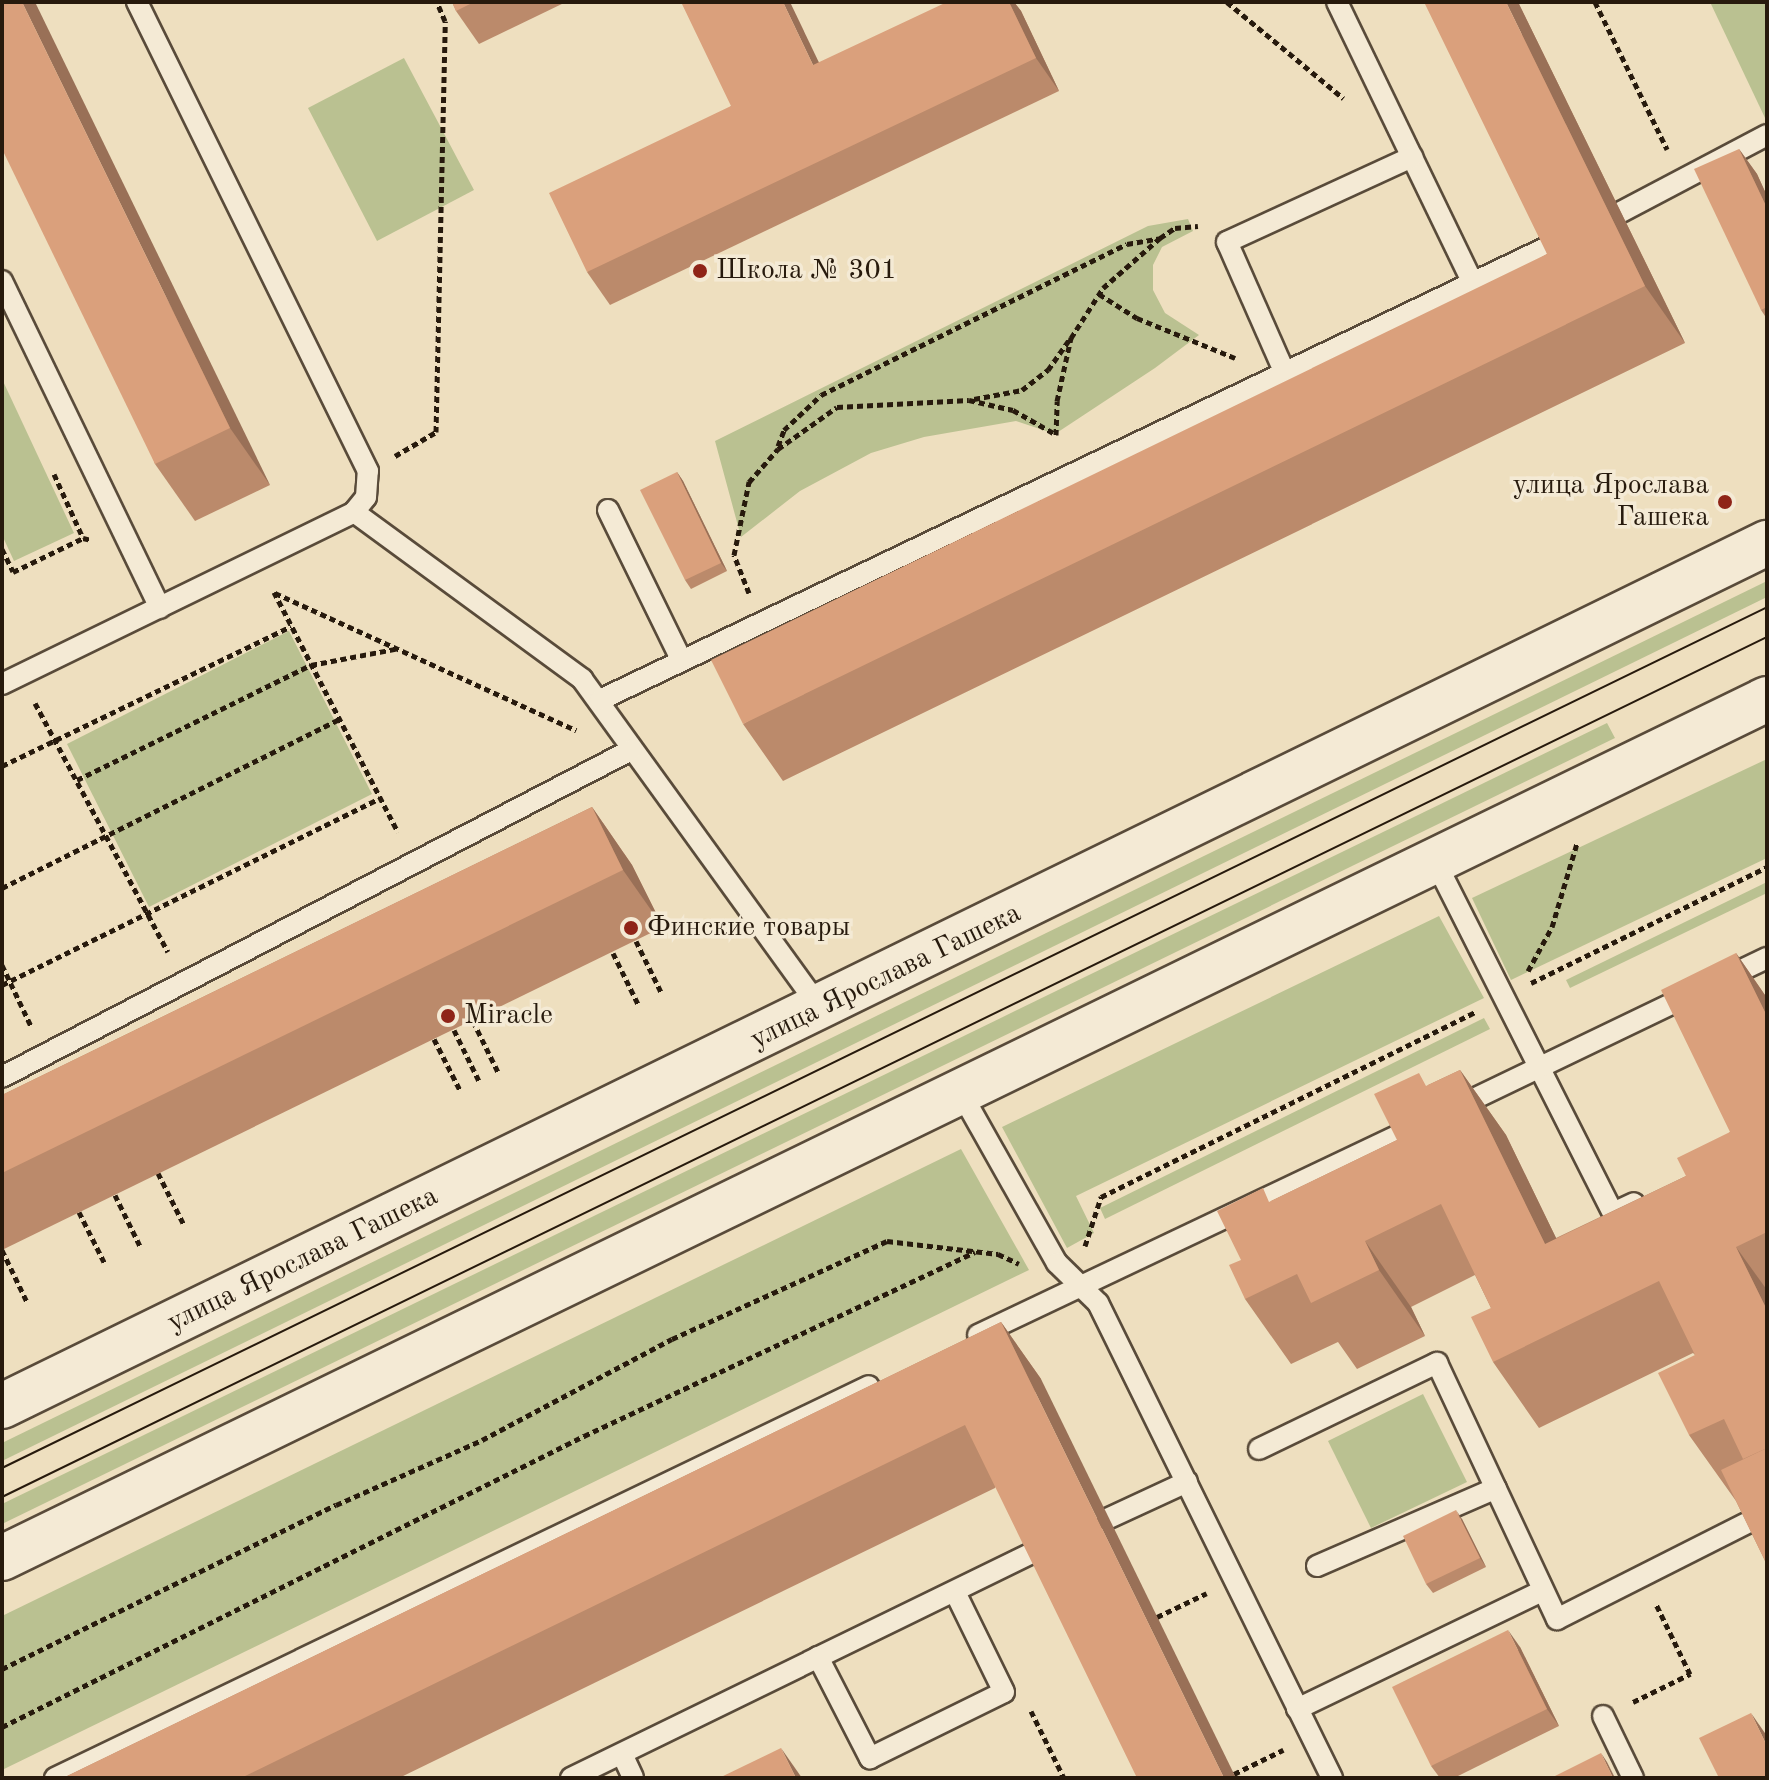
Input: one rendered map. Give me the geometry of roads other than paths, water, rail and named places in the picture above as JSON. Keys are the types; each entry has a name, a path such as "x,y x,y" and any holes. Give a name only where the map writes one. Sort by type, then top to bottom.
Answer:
{"street":[{"name":"улица Ярослава Гашека","path":"2,1406 821,1009 1767,543"},
{"path":"2,1558 1767,699"}],"lane":[{"path":"8,678 160,608 354,512 366,497 368,471 137,2"},
{"path":"1337,2 1473,283"},
{"path":"1621,212 1767,135"},
{"path":"1284,371 1227,242 1412,157"},
{"path":"600,700 680,657 1074,476 1284,371 1554,244"},
{"path":"2,281 160,608"},
{"path":"608,510 680,657"},
{"path":"354,512 582,679 821,1009"},
{"path":"2,1077 185,985 235,952 631,750"},
{"path":"1434,859 1613,1213 1652,1194"},
{"path":"953,1346 1767,958"},
{"path":"960,1091 1057,1263 1098,1303 1332,1778"},
{"path":"1259,1449 1437,1363 1557,1619 1767,1513"},
{"path":"55,1778 883,1379"},
{"path":"1109,1518 1187,1482"},
{"path":"1317,1566 1496,1488"},
{"path":"571,1778 1038,1550"},
{"path":"1297,1709 1542,1591"},
{"path":"818,1657 870,1758 1004,1692 955,1592"},
{"path":"1603,1716 1633,1778"},
{"path":"622,1754 633,1778"}],"tram line":[{"path":"2,1468 1767,607"},
{"path":"2,1497 1767,637"}],"place":[{"name":"Школа № 301","path":"700,271"},
{"name":"улица Ярослава Гашека","path":"1725,502"},
{"name":"Финские товары","path":"631,928"},
{"name":"Miracle","path":"448,1016"}]}
